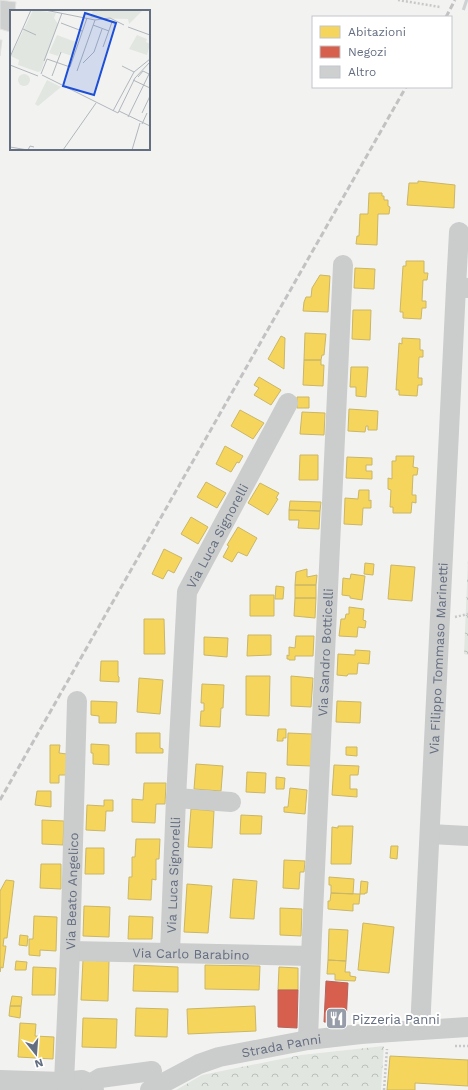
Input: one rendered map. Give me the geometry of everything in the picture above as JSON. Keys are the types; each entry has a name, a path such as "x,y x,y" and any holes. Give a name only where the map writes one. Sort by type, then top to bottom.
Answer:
{"street":[{"name":"Via Filippo Tommaso Marinetti","path":"420,1030 462,287 459,232"},
{"name":"Via Sandro Botticelli","path":"308,1040 343,265"},
{"name":"Via Luca Signorelli","path":"170,952 176,798 187,592 288,403"},
{"name":"Via Beato Angelico","path":"64,1082 70,951 77,702"},
{"name":"Via Luca Signorelli","path":"176,798 231,802"},
{"path":"430,834 468,836"},
{"name":"Via Carlo Barabino","path":"70,951 311,956"},
{"name":"Strada Panni","path":"151,1080 219,1057 308,1040 361,1034 468,1027"},
{"path":"0,1080 64,1082 82,1080 92,1087 100,1078 151,1080"}],"path":[{"path":"398,0 440,7"}],"green space":[{"path":"468,559 468,655 464,654"},
{"path":"384,1046 381,1090 176,1090 202,1075 301,1055"}],"building: Abitazioni":[{"path":"418,181 455,185 454,208 407,205 409,183 418,183"},
{"path":"369,193 382,193 384,200 388,200 388,206 390,207 389,214 378,214 377,245 356,244 357,236 359,236 360,214 368,214"},
{"path":"406,261 424,261 424,273 428,273 427,280 423,280 422,301 426,301 426,308 422,308 421,319 403,318 403,312 400,312 403,266 406,266"},
{"path":"355,268 375,269 374,289 354,288"},
{"path":"320,275 330,276 328,312 303,311 306,297 311,297 312,288"},
{"path":"353,310 371,310 370,340 352,339"},
{"path":"305,333 326,334 324,355 322,355 321,360 304,360"},
{"path":"281,336 285,338 284,369 268,359"},
{"path":"402,338 420,339 420,350 423,350 423,357 419,357 418,378 422,378 422,385 418,385 417,396 399,395 399,390 396,390 399,343 402,344"},
{"path":"304,360 321,360 321,365 324,365 323,386 303,385"},
{"path":"351,367 368,367 366,397 356,396 356,387 350,387"},
{"path":"259,377 281,390 271,405 254,395 259,388 254,385"},
{"path":"297,397 309,397 309,408 297,408"},
{"path":"349,409 378,411 377,430 368,430 368,426 366,426 365,432 348,431"},
{"path":"240,410 264,423 253,439 231,426"},
{"path":"302,412 325,413 324,435 300,434"},
{"path":"225,446 243,456 231,472 216,464"},
{"path":"300,455 318,455 318,480 299,480"},
{"path":"396,456 414,456 413,467 418,468 417,475 413,475 412,495 416,495 416,503 412,502 411,513 393,513 393,507 390,507 391,490 388,489 388,478 392,479 392,461 396,461"},
{"path":"347,457 372,458 372,465 366,465 366,471 372,471 372,479 346,478"},
{"path":"206,482 226,493 217,508 197,497"},
{"path":"260,483 279,493 276,498 278,499 268,515 248,503"},
{"path":"359,490 369,490 369,501 371,500 371,508 363,508 362,525 344,524 345,498 358,499"},
{"path":"290,501 321,502 320,511 289,510"},
{"path":"289,510 320,511 319,529 298,528 299,520 289,520"},
{"path":"191,517 208,527 198,544 181,534"},
{"path":"238,527 257,538 247,556 238,552 232,562 223,557 229,546 227,545"},
{"path":"164,549 182,558 174,573 168,570 163,579 152,574"},
{"path":"365,563 374,564 373,575 364,574"},
{"path":"391,565 415,567 412,601 388,599"},
{"path":"307,569 307,577 317,575 316,585 295,585 296,572"},
{"path":"351,574 365,576 362,600 342,595 343,578 350,579"},
{"path":"295,585 316,585 316,598 295,598"},
{"path":"276,586 284,587 283,599 275,599"},
{"path":"250,595 274,595 274,616 250,616"},
{"path":"295,598 316,598 315,618 294,616"},
{"path":"349,607 364,609 363,620 366,621 365,628 358,627 357,637 339,636 341,619 345,619 346,614 349,614"},
{"path":"144,619 164,619 165,654 144,654"},
{"path":"248,635 271,635 271,655 247,656"},
{"path":"296,636 314,636 313,656 295,656 295,660 287,659 287,655 289,656 289,647 295,648"},
{"path":"204,637 228,638 227,657 204,655"},
{"path":"355,650 370,651 369,664 358,663 357,674 348,674 347,676 337,675 338,654 355,655"},
{"path":"101,661 118,661 119,682 100,681"},
{"path":"246,676 270,676 269,716 246,715"},
{"path":"291,676 313,678 311,707 291,706"},
{"path":"139,678 163,680 160,714 137,712"},
{"path":"202,684 224,685 220,727 200,726 201,711 204,711 204,703 201,703"},
{"path":"91,701 117,702 116,723 99,723 99,716 91,715"},
{"path":"337,701 361,702 360,723 336,722"},
{"path":"278,729 286,729 286,738 283,738 283,741 277,741"},
{"path":"136,733 160,733 160,748 163,749 163,753 136,753"},
{"path":"288,733 312,734 311,766 287,765"},
{"path":"91,744 109,745 109,765 93,764"},
{"path":"50,745 60,745 59,753 67,754 67,775 59,775 59,783 50,783"},
{"path":"346,747 357,747 357,756 346,755"},
{"path":"196,764 223,766 221,791 194,789"},
{"path":"334,765 359,766 358,775 350,775 350,789 357,789 357,797 332,795"},
{"path":"247,772 266,773 265,793 246,792"},
{"path":"276,777 285,778 284,789 276,789"},
{"path":"144,783 166,783 165,804 156,804 155,823 132,822 132,799 143,800"},
{"path":"290,788 307,790 305,814 284,812 284,807 288,807"},
{"path":"37,791 51,791 51,807 35,805"},
{"path":"104,800 113,800 113,811 106,811 105,831 86,830 87,805 104,806"},
{"path":"191,809 214,811 212,848 188,847"},
{"path":"241,815 262,816 261,834 240,834"},
{"path":"42,820 64,821 63,845 42,844"},
{"path":"338,826 353,826 351,864 331,864 332,827 338,828"},
{"path":"136,839 160,839 159,859 156,859 156,880 152,879 151,900 128,899 129,877 132,877 132,857 135,857"},
{"path":"391,846 398,846 397,859 390,858"},
{"path":"86,848 104,848 104,874 85,874"},
{"path":"284,860 305,861 304,872 300,872 299,889 283,888"},
{"path":"41,864 61,864 61,889 40,888"},
{"path":"329,877 354,879 353,894 331,893"},
{"path":"233,879 257,881 254,919 230,918"},
{"path":"6,880 14,881 7,938 4,938 3,946 6,946 3,968 1,967 0,972 0,891"},
{"path":"361,881 368,882 367,893 365,894 360,894"},
{"path":"187,884 212,886 208,933 184,932"},
{"path":"331,893 360,894 359,904 353,904 353,911 328,909 328,901 330,901"},
{"path":"84,906 110,907 109,937 83,936"},
{"path":"280,908 302,909 301,936 280,935"},
{"path":"34,916 57,917 56,951 40,950 40,956 29,955 29,939 33,939"},
{"path":"129,916 153,917 152,939 128,939"},
{"path":"363,923 394,927 389,973 358,970"},
{"path":"329,929 348,930 346,961 328,960"},
{"path":"20,935 28,936 27,946 19,945"},
{"path":"83,960 109,961 108,1001 81,1000"},
{"path":"328,960 346,961 345,972 350,972 350,976 356,977 355,981 335,980 335,974 327,974"},
{"path":"16,961 27,962 26,970 15,970"},
{"path":"134,965 178,967 178,992 133,991"},
{"path":"205,965 260,966 259,990 205,989"},
{"path":"33,967 56,968 55,995 32,995"},
{"path":"279,967 298,968 298,990 278,990"},
{"path":"12,996 22,997 21,1006 10,1006"},
{"path":"10,1006 21,1006 20,1018 9,1016"},
{"path":"255,1006 256,1031 188,1034 187,1009"},
{"path":"136,1008 168,1009 167,1037 135,1036"},
{"path":"83,1018 117,1019 116,1048 82,1047"},
{"path":"20,1023 36,1024 35,1036 54,1037 53,1059 18,1057"},
{"path":"390,1056 468,1060 468,1086 415,1083 415,1090 387,1090"}],"building: Negozi":[{"path":"326,981 348,983 346,1023 324,1022"},
{"path":"278,990 298,990 297,1028 278,1027"}],"building: Altro":[{"path":"0,0 16,2 15,10 10,10 10,32 0,29"},
{"path":"0,40 2,40 0,56"}],"railway":[{"path":"447,16 455,0"},
{"path":"0,800 405,88"}],"place":[{"name":"Pizzeria Panni","path":"336,1019"}]}
